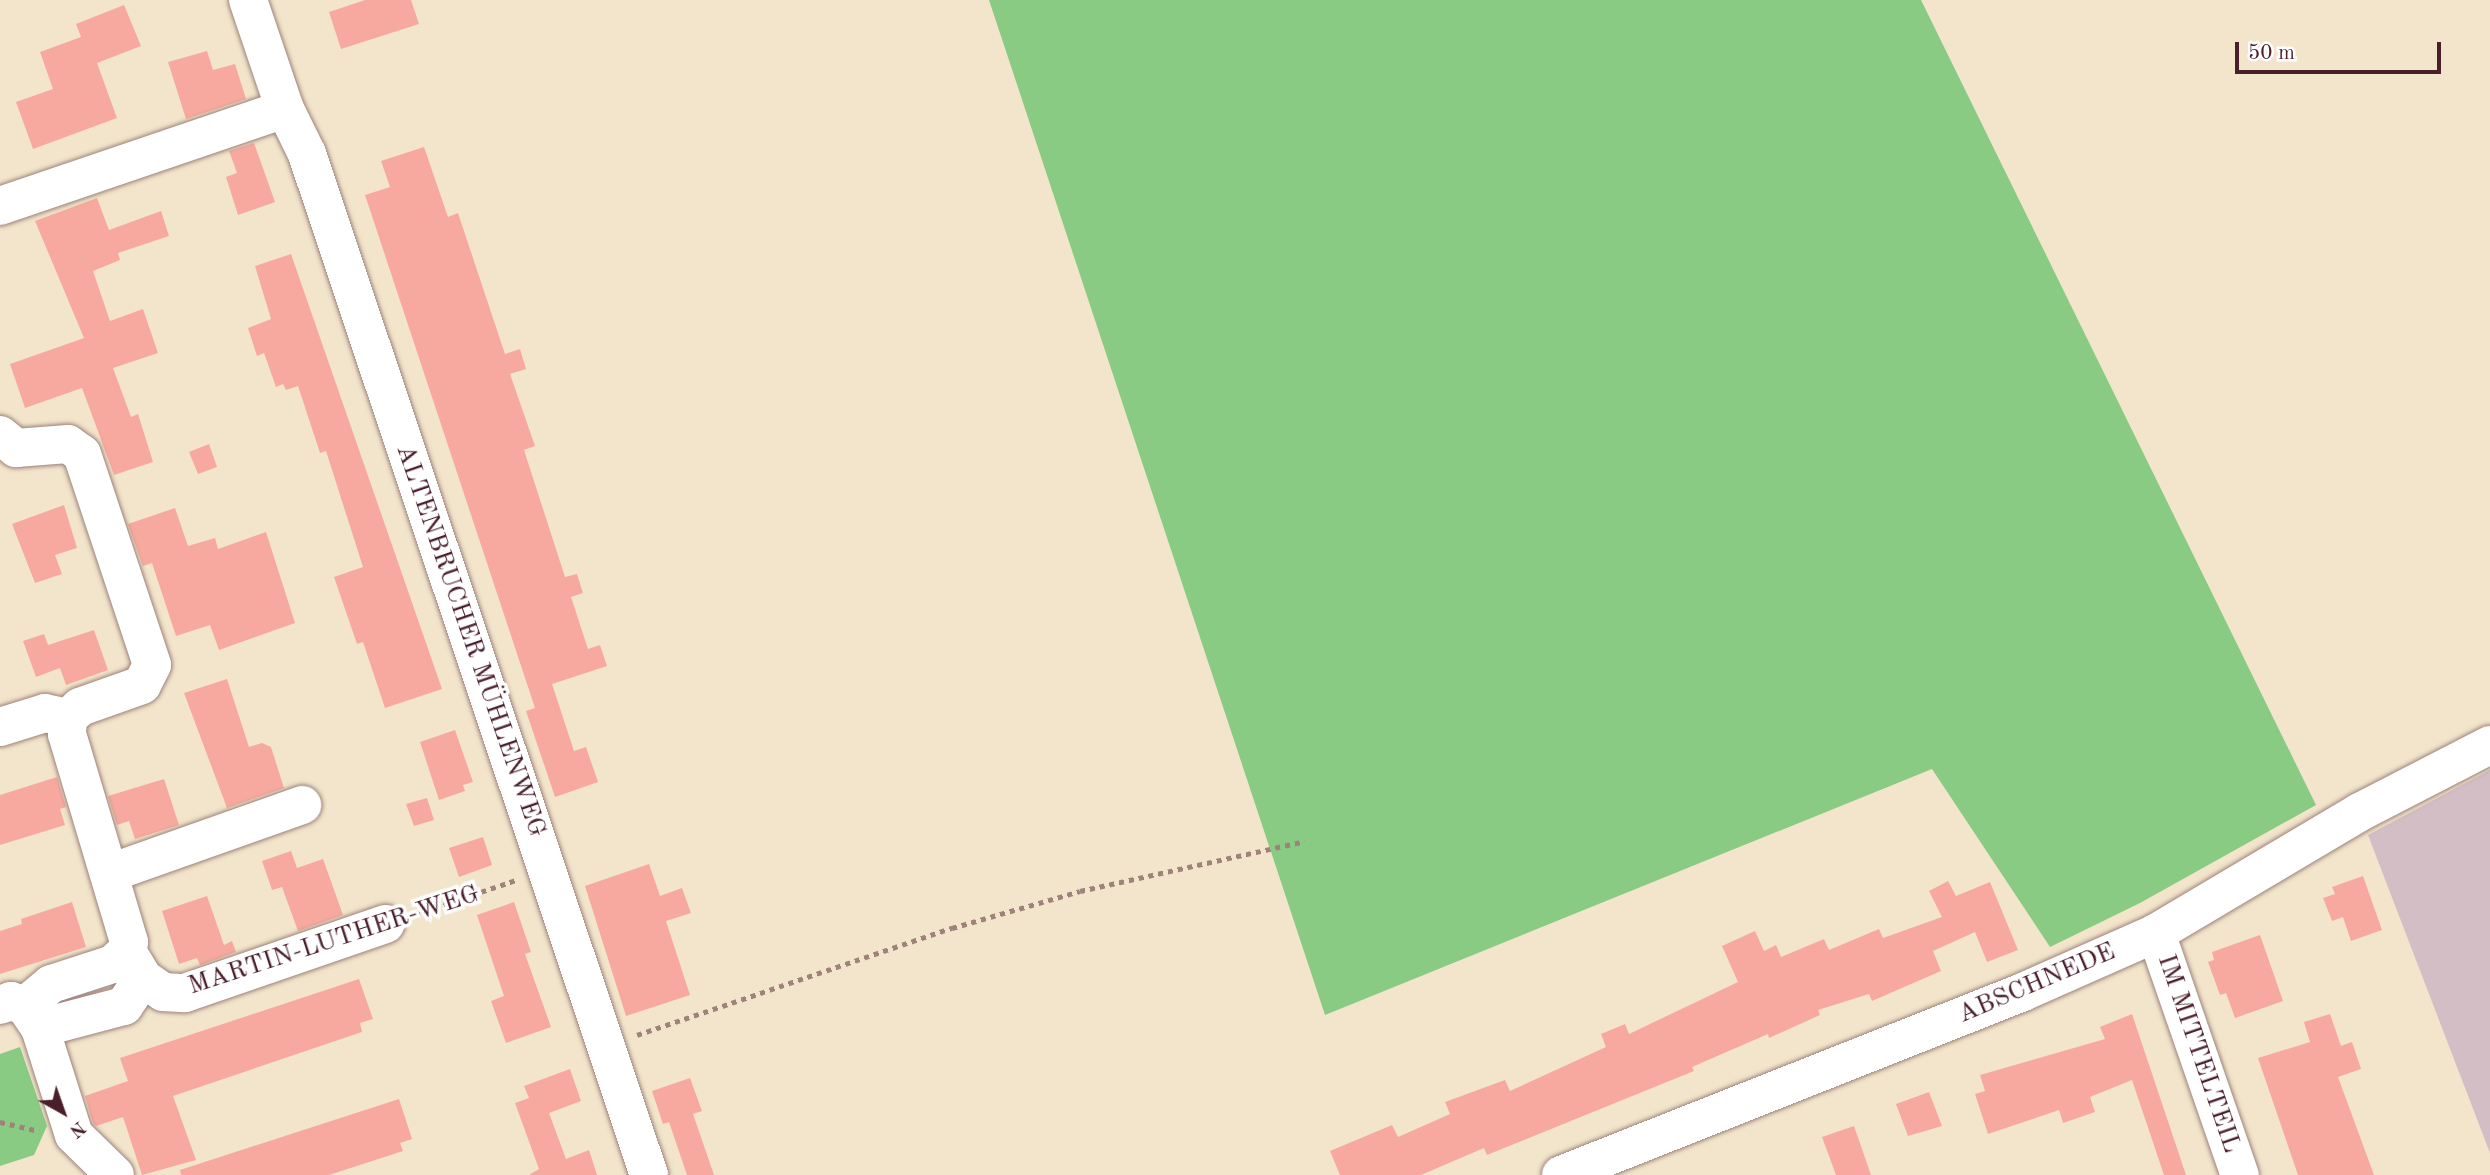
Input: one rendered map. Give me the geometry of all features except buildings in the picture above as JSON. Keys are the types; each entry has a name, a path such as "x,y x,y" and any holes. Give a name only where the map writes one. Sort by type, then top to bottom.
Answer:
{"street":[{"name":"ALTENBRUCHER MÜHLENWEG","path":"248,0 285,109 307,155 649,1175"},
{"path":"0,206 285,109"},
{"path":"1,439 16,448 68,443 82,454 152,665 142,685 80,706 68,718 67,734 135,965 113,964 51,984 22,1013 74,1135 115,1175"},
{"path":"0,727 45,713 68,718"},
{"name":"ABSCHNEDE","path":"1575,1172 2024,992 2155,933 2353,816 2490,745"},
{"path":"110,873 302,805"},
{"name":"MARTIN-LUTHER-WEG","path":"135,965 163,992 185,993 385,925"},
{"name":"IM MITTELTEIL","path":"2155,933 2240,1175"}],"path":[{"path":"607,1047 742,996 965,924 1080,891 1305,841"},
{"name":"MARTIN-LUTHER-WEG","path":"385,925 528,876"},
{"path":"0,1122 41,1131"}],"shaded area":[{"path":"2490,770 2490,1153 2368,835"}],"green space":[{"path":"989,0 1921,0 2316,805 2140,903 2050,947 1932,769 1325,1015"},
{"path":"20,1047 47,1126 34,1155 0,1166 0,1054"}]}
